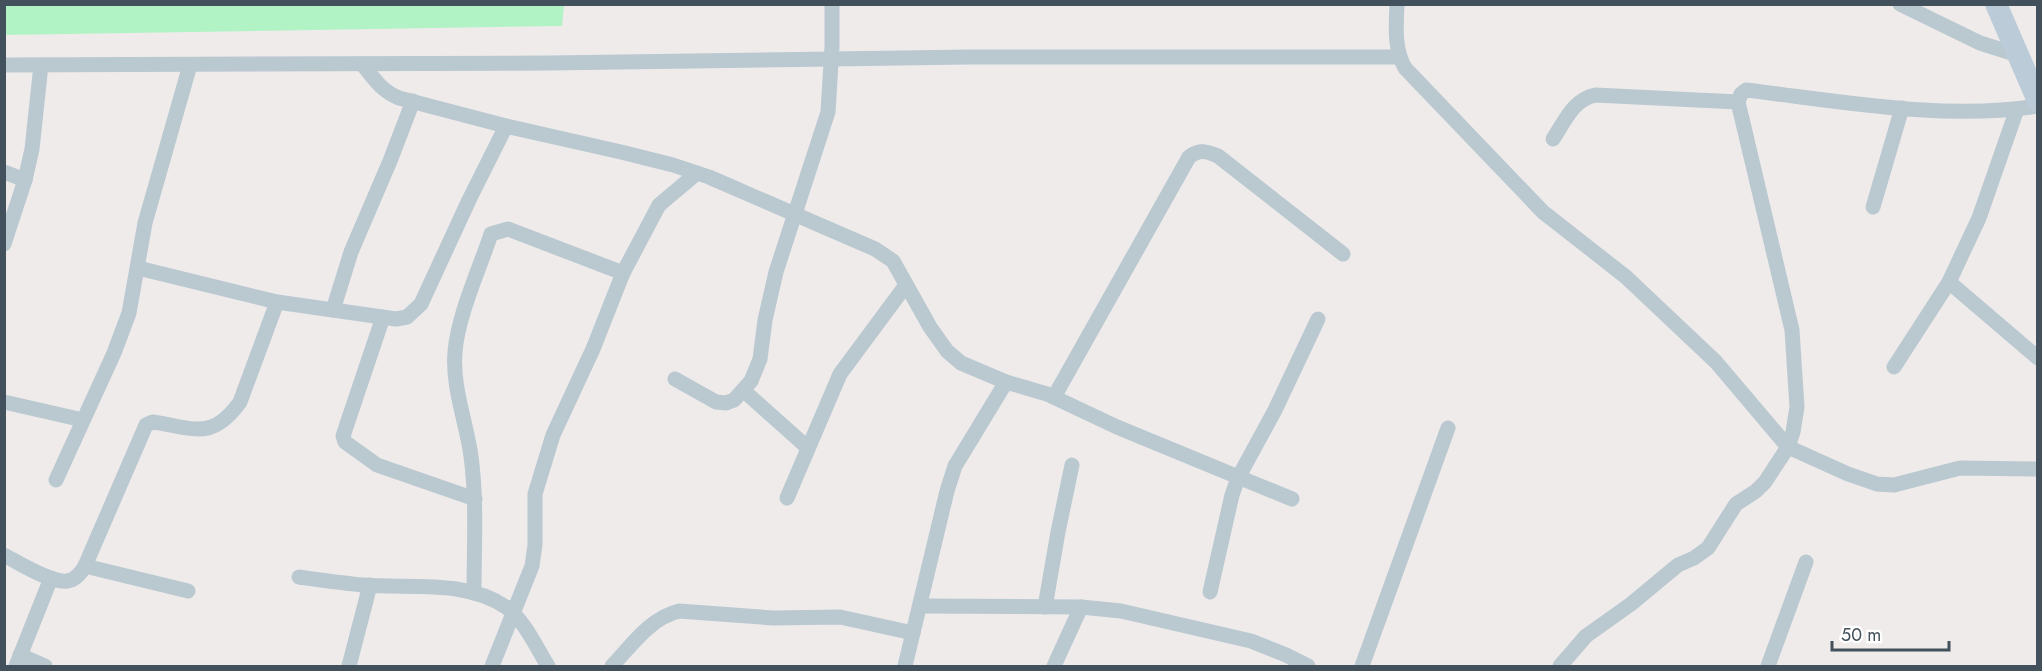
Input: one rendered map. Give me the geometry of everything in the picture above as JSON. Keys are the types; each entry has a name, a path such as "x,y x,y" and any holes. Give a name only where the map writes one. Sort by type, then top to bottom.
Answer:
{"street":[{"path":"675,379 716,402 726,403 744,392 751,381 760,359 765,320 776,272 828,112 832,58 832,4"},
{"path":"1397,4 1398,57 1405,68 1543,212 1626,277 1716,362 1788,447 1848,474 1877,484 1894,485 1960,468 2037,469"},
{"path":"1900,4 1980,43 2018,55"},
{"path":"1894,367 1950,282 2027,105 2018,55 1996,4"},
{"path":"4,65 363,65 832,58 1398,57"},
{"path":"4,244 25,180 32,150 41,65"},
{"path":"56,480 114,353 129,313 145,222 190,65"},
{"path":"363,65 380,87 388,93 506,126 621,152 697,173 796,214 887,256 893,261 930,327 947,351 962,363 980,373 1054,397 1117,428 1292,499"},
{"path":"1560,666 1586,636 1631,604 1678,565 1708,548 1736,504 1765,482 1788,447 1793,432 1797,407 1792,330 1738,102 1741,94 1746,90 1902,108 1986,111 2027,105 2037,106"},
{"path":"1553,139 1576,104 1584,98 1595,95 1738,102"},
{"path":"333,310 351,252 413,101"},
{"path":"1873,207 1902,108"},
{"path":"138,268 277,302 396,319 407,317 421,304 506,126"},
{"path":"1054,397 1189,157 1197,151 1218,156 1342,254"},
{"path":"4,172 25,180"},
{"path":"492,666 532,566 535,545 535,494 553,435 593,349 623,273 659,205 697,173"},
{"path":"474,593 475,499 471,454 455,376 455,352 459,329 491,234 508,229 623,273"},
{"path":"1950,282 2037,358"},
{"path":"787,498 840,375 906,285"},
{"path":"4,555 51,578 67,581 78,576 85,566 146,425 153,422 203,429 212,428 232,413 240,402 277,302"},
{"path":"383,317 343,436 345,442 377,465 475,499"},
{"path":"1210,592 1232,495 1318,319"},
{"path":"905,666 947,490 956,466 1006,382"},
{"path":"744,392 808,448"},
{"path":"4,402 83,420"},
{"path":"1362,666 1448,428"},
{"path":"1046,607 1072,465"},
{"path":"1768,666 1806,562"},
{"path":"85,566 188,591"},
{"path":"299,577 474,593 506,607 518,618 548,666"},
{"path":"45,666 18,660 51,578"},
{"path":"349,666 370,585"},
{"path":"920,606 1081,607 1121,610 1251,641 1308,666"},
{"path":"1054,666 1081,607"},
{"path":"612,666 654,622 678,610 773,618 840,617 913,633"}],"green space":[{"path":"4,5 564,5 562,26 5,35"}]}
